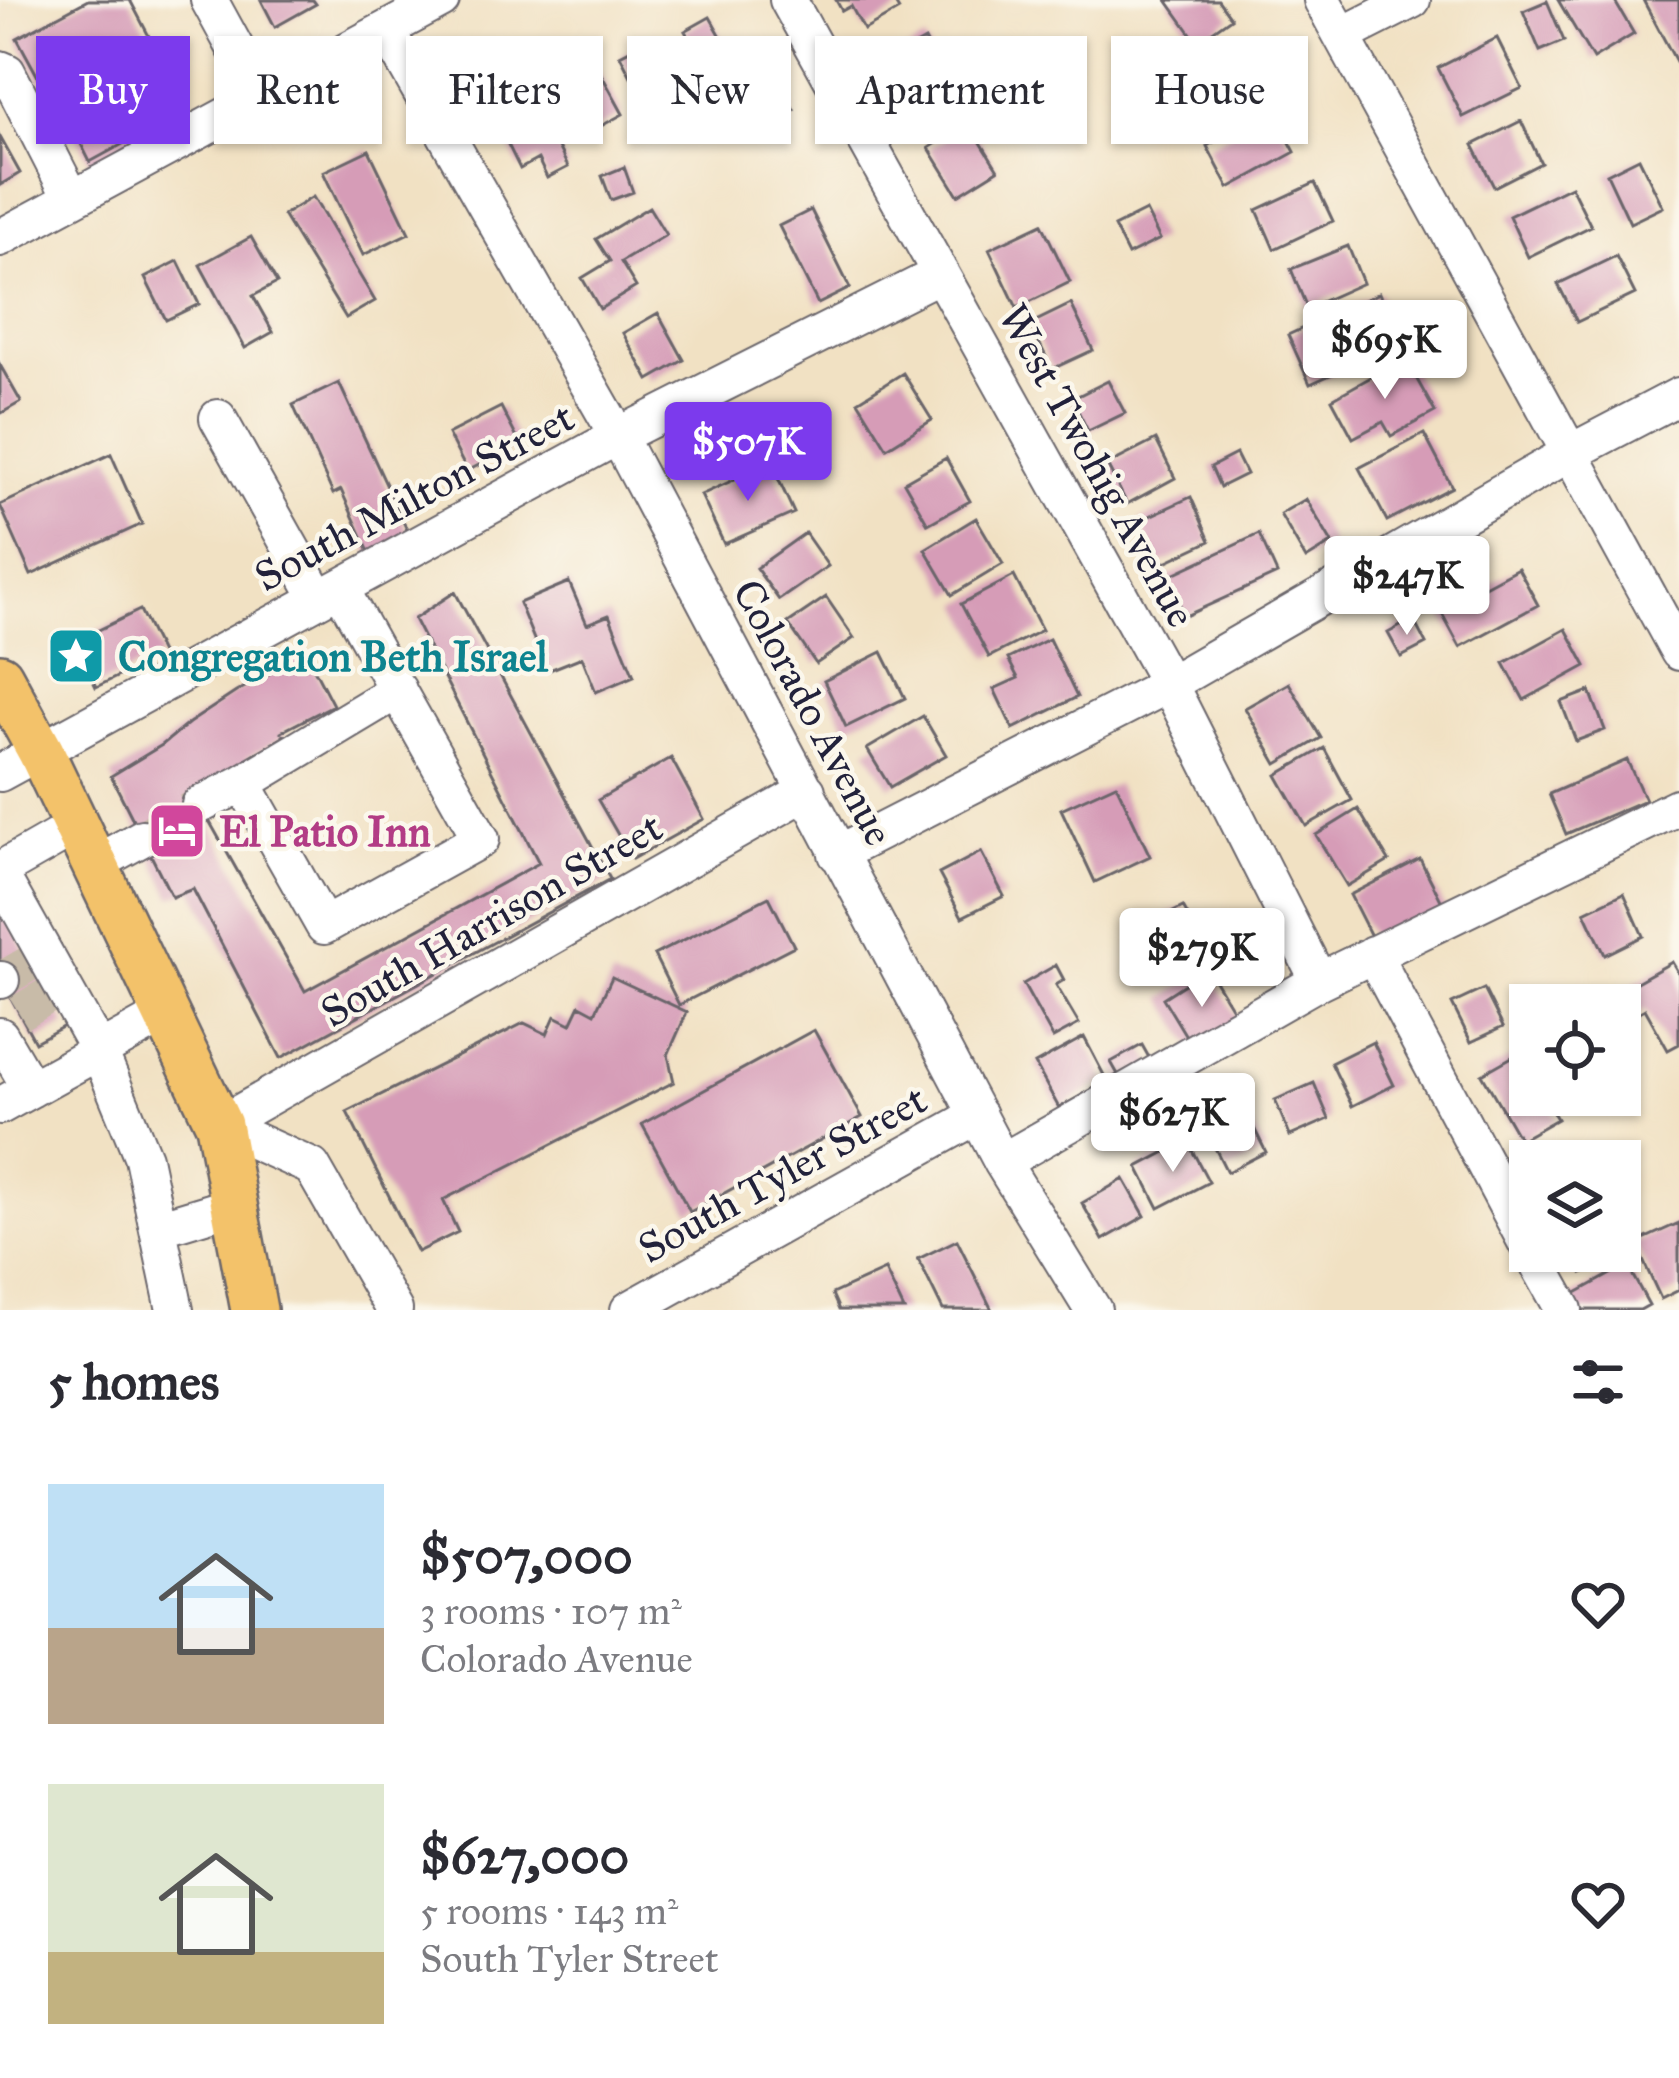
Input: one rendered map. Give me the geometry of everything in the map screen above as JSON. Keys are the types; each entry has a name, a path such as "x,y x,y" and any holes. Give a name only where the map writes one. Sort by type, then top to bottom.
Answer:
{"main road":[{"path":"0,677 41,752 219,1125 254,1310"}],"street":[{"path":"208,0 228,36"},
{"path":"375,36 441,0"},
{"name":"West Twohig Avenue","path":"788,0 1169,684 1319,981"},
{"path":"1322,0 1679,652"},
{"path":"1342,34 1412,0"},
{"name":"Colorado Avenue","path":"386,30 618,436 1002,1162 1093,1310"},
{"path":"0,69 7,72 72,199"},
{"path":"0,238 214,123"},
{"name":"South Milton Street","path":"0,772 618,436 940,274"},
{"path":"837,854 1169,684 1570,453 1679,396"},
{"path":"218,418 398,690 481,838 324,926 243,783"},
{"path":"200,805 398,690"},
{"name":"South Harrison Street","path":"219,1125 806,791"},
{"path":"1002,1162 1319,981 1678,806"},
{"path":"15,1098 26,1011 19,923 0,872 86,845 142,838"},
{"path":"1373,955 1509,1209"},
{"path":"26,1011 99,1051 143,1158 175,1310"},
{"path":"15,1098 166,1014"},
{"name":"South Tyler Street","path":"629,1310 978,1115"},
{"path":"219,1125 312,1167 394,1310"},
{"path":"158,1228 234,1205"},
{"path":"1543,1272 1564,1310"}],"building":[{"path":"88,0 130,0 149,36 36,36 36,73 17,38"},
{"path":"261,0 313,0 316,4 275,27"},
{"path":"836,0 893,0 899,10 864,30 851,6 842,11"},
{"path":"1167,0 1218,0 1231,18 1206,36 1193,36"},
{"path":"1558,0 1614,0 1634,34 1593,59"},
{"path":"1643,0 1679,0 1679,67"},
{"path":"1547,1 1564,41 1540,51 1523,11"},
{"path":"710,17 721,36 688,36 685,31"},
{"path":"1497,38 1522,88 1463,117 1438,68"},
{"path":"603,77 623,114 603,125"},
{"path":"1521,121 1541,163 1494,187 1473,145"},
{"path":"0,137 20,173 0,185"},
{"path":"81,144 123,144 90,162"},
{"path":"508,144 557,144 568,167 547,178 538,159 520,169"},
{"path":"982,144 998,170 958,195 929,148"},
{"path":"1291,144 1295,152 1229,188 1207,146"},
{"path":"369,150 409,233 363,255 323,172"},
{"path":"1639,158 1663,207 1630,223 1607,174"},
{"path":"624,167 633,192 611,200 602,176"},
{"path":"1315,183 1333,221 1274,249 1257,210"},
{"path":"1571,186 1591,226 1528,257 1509,216"},
{"path":"313,197 375,301 346,318 283,215"},
{"path":"649,207 666,235 621,262 636,287 600,309 582,278 610,261 596,239"},
{"path":"811,210 850,288 818,304 779,226"},
{"path":"1146,211 1160,239 1128,255 1114,227"},
{"path":"1042,224 1070,282 1017,308 989,249"},
{"path":"251,237 277,283 253,296 273,332 245,348 200,265"},
{"path":"1348,246 1363,283 1307,308 1291,269"},
{"path":"1616,256 1635,294 1577,322 1558,284"},
{"path":"178,261 199,304 166,320 145,278"},
{"path":"1379,293 1401,343 1310,384 1288,335"},
{"path":"1071,304 1093,350 1052,369 1030,324"},
{"path":"658,313 684,360 649,380 623,333"},
{"path":"1405,358 1435,412 1391,436 1383,422 1353,438 1332,399"},
{"path":"0,365 21,402 0,414"},
{"path":"903,373 932,420 887,448 858,401"},
{"path":"1108,381 1125,413 1088,431 1072,399"},
{"path":"339,383 415,547 375,565 341,490 333,494 293,405"},
{"path":"501,407 520,444 467,471 448,434"},
{"path":"1424,434 1452,487 1387,521 1359,468"},
{"path":"1156,440 1175,478 1127,504 1107,465"},
{"path":"111,454 142,524 31,575 0,505"},
{"path":"1236,454 1246,474 1220,487 1211,467"},
{"path":"946,458 970,501 928,524 904,482"},
{"path":"771,463 794,513 724,544 701,495"},
{"path":"1191,497 1210,541 1159,565 1139,521"},
{"path":"1306,499 1332,543 1306,559 1280,514"},
{"path":"976,518 1003,564 952,595 925,549"},
{"path":"805,533 828,566 779,600 756,568"},
{"path":"1259,534 1277,574 1185,616 1167,577"},
{"path":"1518,568 1538,605 1460,647 1440,610"},
{"path":"1014,576 1042,630 989,657 961,604"},
{"path":"569,582 587,624 609,615 634,676 596,692 582,657 547,671 519,603"},
{"name":"El Patio Inn","path":"455,592 610,879 281,1058 193,889 172,897 111,776 236,692 306,653 333,705 281,732 285,736 247,758 251,767 194,794 305,991 539,863 414,619"},
{"path":"826,597 854,638 816,664 788,623"},
{"path":"140,610 162,655 96,687 74,642"},
{"path":"1413,619 1426,644 1401,657 1388,633"},
{"path":"1566,629 1586,666 1524,700 1504,663"},
{"path":"1049,639 1077,697 1013,729 994,689 1018,678 1008,659"},
{"path":"882,652 905,698 846,727 824,681"},
{"path":"1289,683 1321,738 1277,764 1245,708"},
{"path":"1590,691 1605,730 1576,741 1561,702"},
{"path":"923,716 946,755 890,787 867,749"},
{"path":"1324,748 1352,800 1306,826 1277,775"},
{"path":"671,758 704,819 632,859 598,800"},
{"path":"1627,760 1645,800 1566,834 1549,794"},
{"path":"1116,784 1150,856 1095,882 1061,809"},
{"path":"1358,809 1389,861 1347,886 1316,835"},
{"path":"981,852 1004,896 962,917 939,874"},
{"path":"1420,859 1447,912 1377,948 1350,895"},
{"path":"1624,893 1643,936 1605,955 1585,912"},
{"path":"769,897 794,946 679,1005 654,955"},
{"path":"0,905 66,1025 35,1042 0,978"},
{"path":"1183,907 1212,959 1183,975 1154,922"},
{"path":"1672,962 1679,974 1679,1044 1668,1050 1645,1009 1641,1011 1641,984 1633,984"},
{"path":"1056,965 1064,980 1056,985 1079,1024 1053,1038 1023,984"},
{"path":"1208,969 1241,1023 1195,1051 1163,998"},
{"path":"612,977 687,1012 668,1055 674,1082 443,1200 458,1232 417,1252 347,1112 524,1023 547,1034 555,1016 571,1024 580,1005 595,1013"},
{"path":"1484,989 1503,1027 1471,1042 1452,1004"},
{"path":"814,1030 862,1117 690,1212 642,1124"},
{"path":"1084,1037 1107,1081 1059,1108 1035,1064"},
{"path":"1373,1042 1394,1085 1352,1106 1331,1063"},
{"path":"1142,1045 1156,1070 1125,1087 1111,1062"},
{"path":"1509,1059 1509,1116 1557,1119 1520,1140 1482,1074"},
{"path":"1314,1083 1329,1119 1290,1136 1275,1100"},
{"path":"1248,1116 1266,1152 1227,1172 1209,1136"},
{"path":"1187,1141 1209,1182 1159,1208 1138,1167"},
{"path":"1124,1179 1145,1216 1103,1240 1082,1203"},
{"path":"1679,1223 1679,1290 1661,1299 1641,1256 1641,1240"},
{"path":"957,1240 992,1310 943,1310 918,1259"},
{"path":"885,1270 904,1310 839,1310 832,1294"},
{"path":"1614,1272 1631,1272 1649,1305 1640,1310 1578,1310 1571,1296"}],"tunnel":[{"path":"142,838 200,805"},
{"path":"1,980 32,962"},
{"path":"19,1013 49,995"}],"place":[{"name":"Congregation Beth Israel","path":"76,656"},
{"name":"El Patio Inn","path":"177,831"}]}
